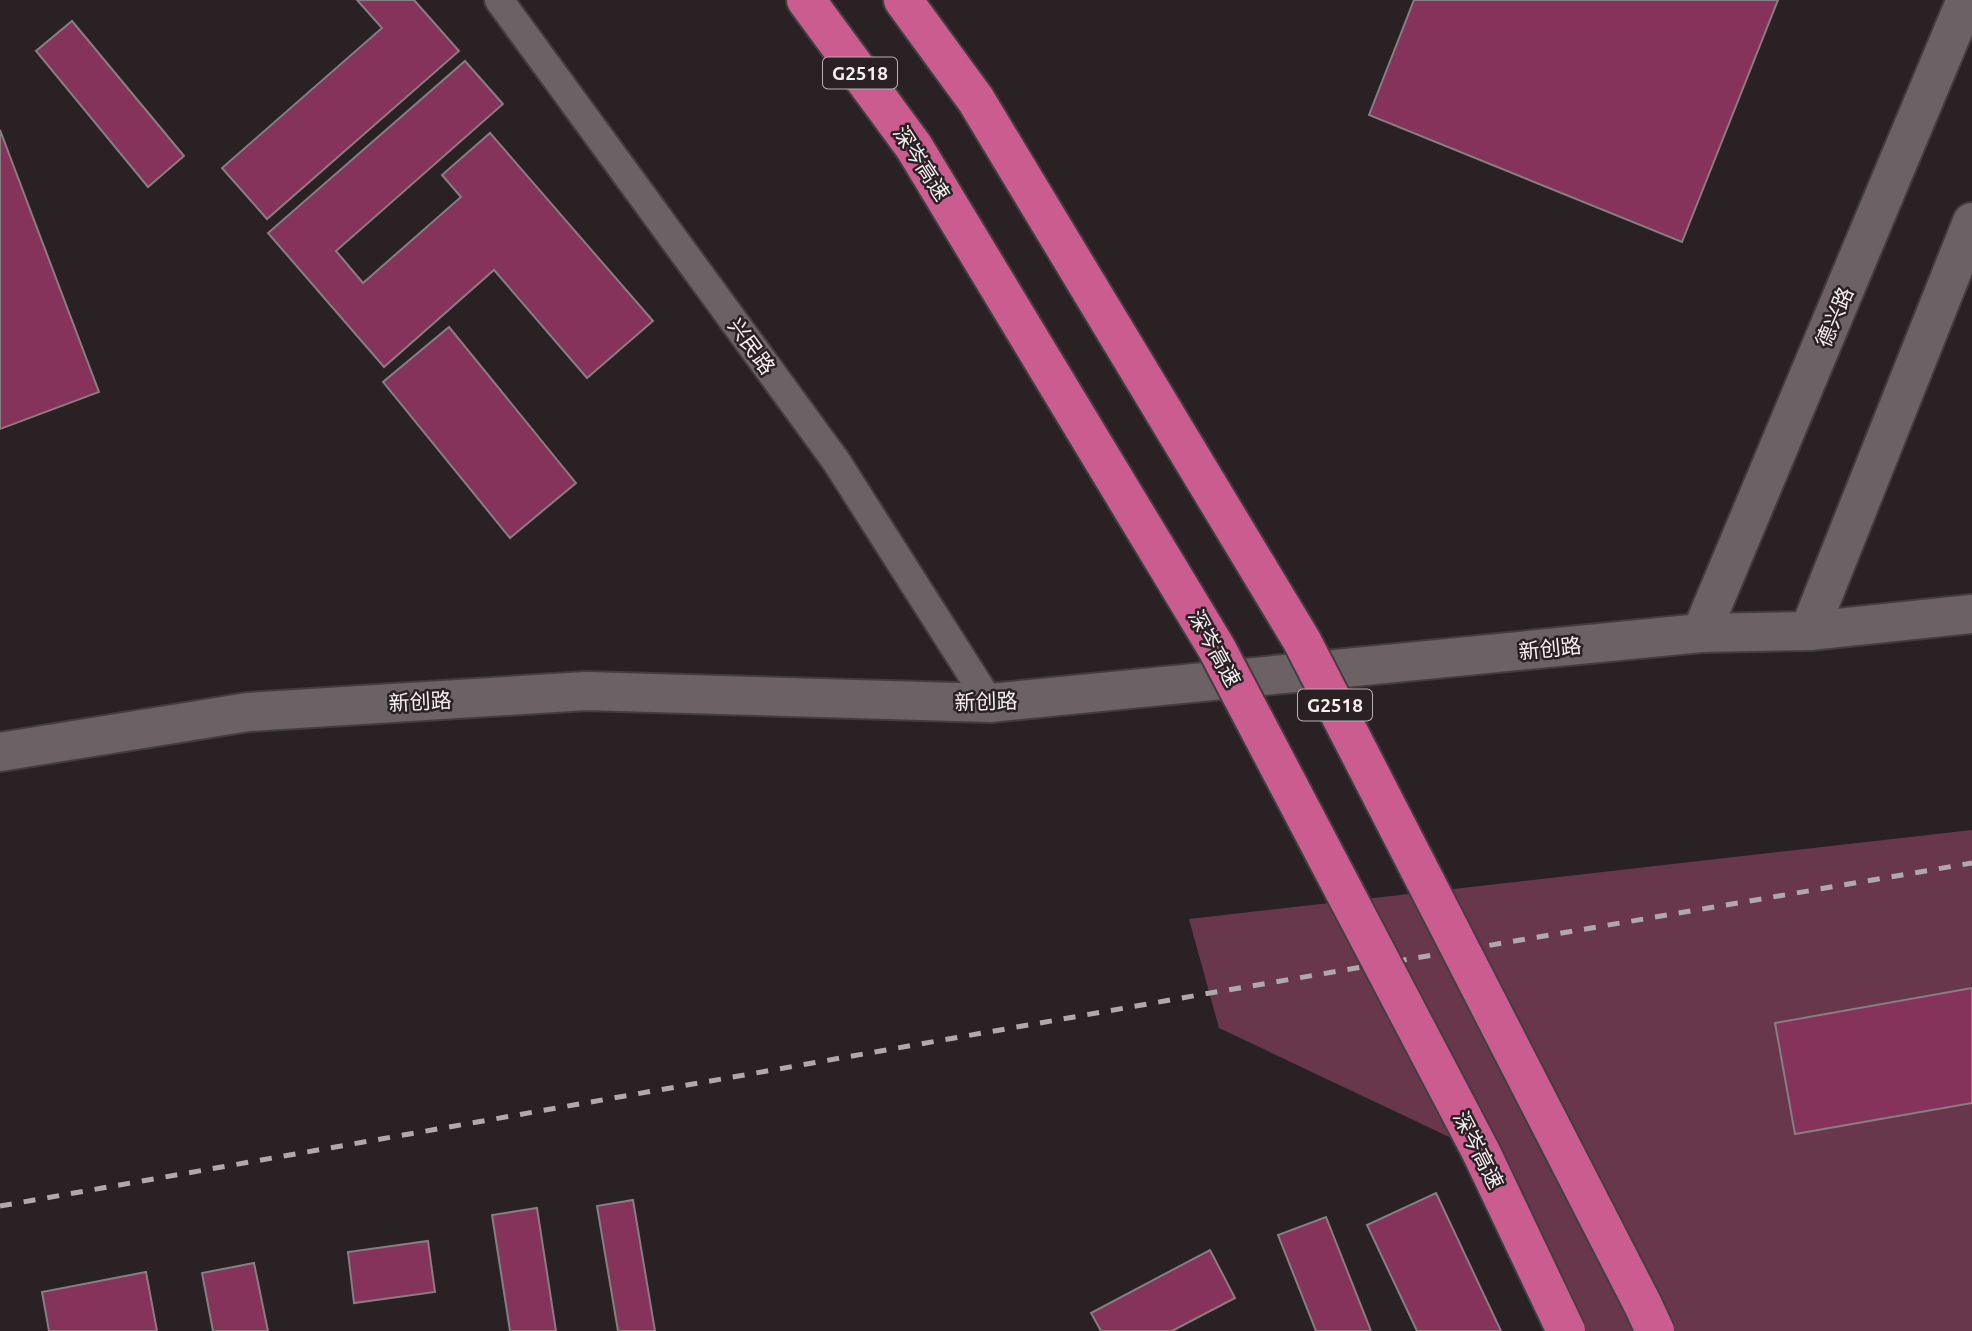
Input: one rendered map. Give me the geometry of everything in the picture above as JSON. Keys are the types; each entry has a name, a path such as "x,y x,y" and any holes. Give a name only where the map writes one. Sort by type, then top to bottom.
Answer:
{"highway":[{"name":"深岑高速","path":"806,0 914,147 1217,649 1481,1152 1566,1331"},
{"name":"G2518","path":"903,0 976,100 1302,641 1655,1331"}],"street":[{"name":"兴民路","path":"499,0 836,461 990,703"},
{"name":"德兴路","path":"1701,633 1966,0"},
{"path":"1809,631 1972,222"},
{"name":"新创路","path":"0,752 248,712 586,691 990,703 1701,633 1809,631 1972,614"}],"shaded area":[{"path":"1972,830 1972,1331 1566,1331 1481,1152 1219,1028 1189,919"}],"building":[{"path":"357,0 414,0 459,51 267,219 222,168 382,28"},
{"path":"1414,0 1778,0 1682,242 1369,115"},
{"path":"72,21 184,156 148,187 36,51"},
{"path":"465,61 503,104 336,251 363,283 461,197 442,175 490,133 653,321 587,378 494,270 384,367 268,233"},
{"path":"0,130 99,392 0,429"},
{"path":"449,327 576,483 510,538 383,382"},
{"path":"1972,988 1972,1103 1795,1134 1775,1023"},
{"path":"1436,1193 1501,1331 1417,1331 1367,1225"},
{"path":"633,1200 655,1331 618,1331 597,1206"},
{"path":"537,1208 556,1331 510,1331 492,1215"},
{"path":"1326,1217 1371,1331 1316,1331 1278,1235"},
{"path":"428,1241 435,1292 354,1303 348,1252"},
{"path":"1210,1250 1235,1298 1172,1331 1101,1331 1091,1313"},
{"path":"254,1263 268,1331 213,1331 202,1273"},
{"path":"146,1272 157,1331 49,1331 42,1292"}],"railway":[{"path":"0,1206 1210,993 1972,863"}]}
